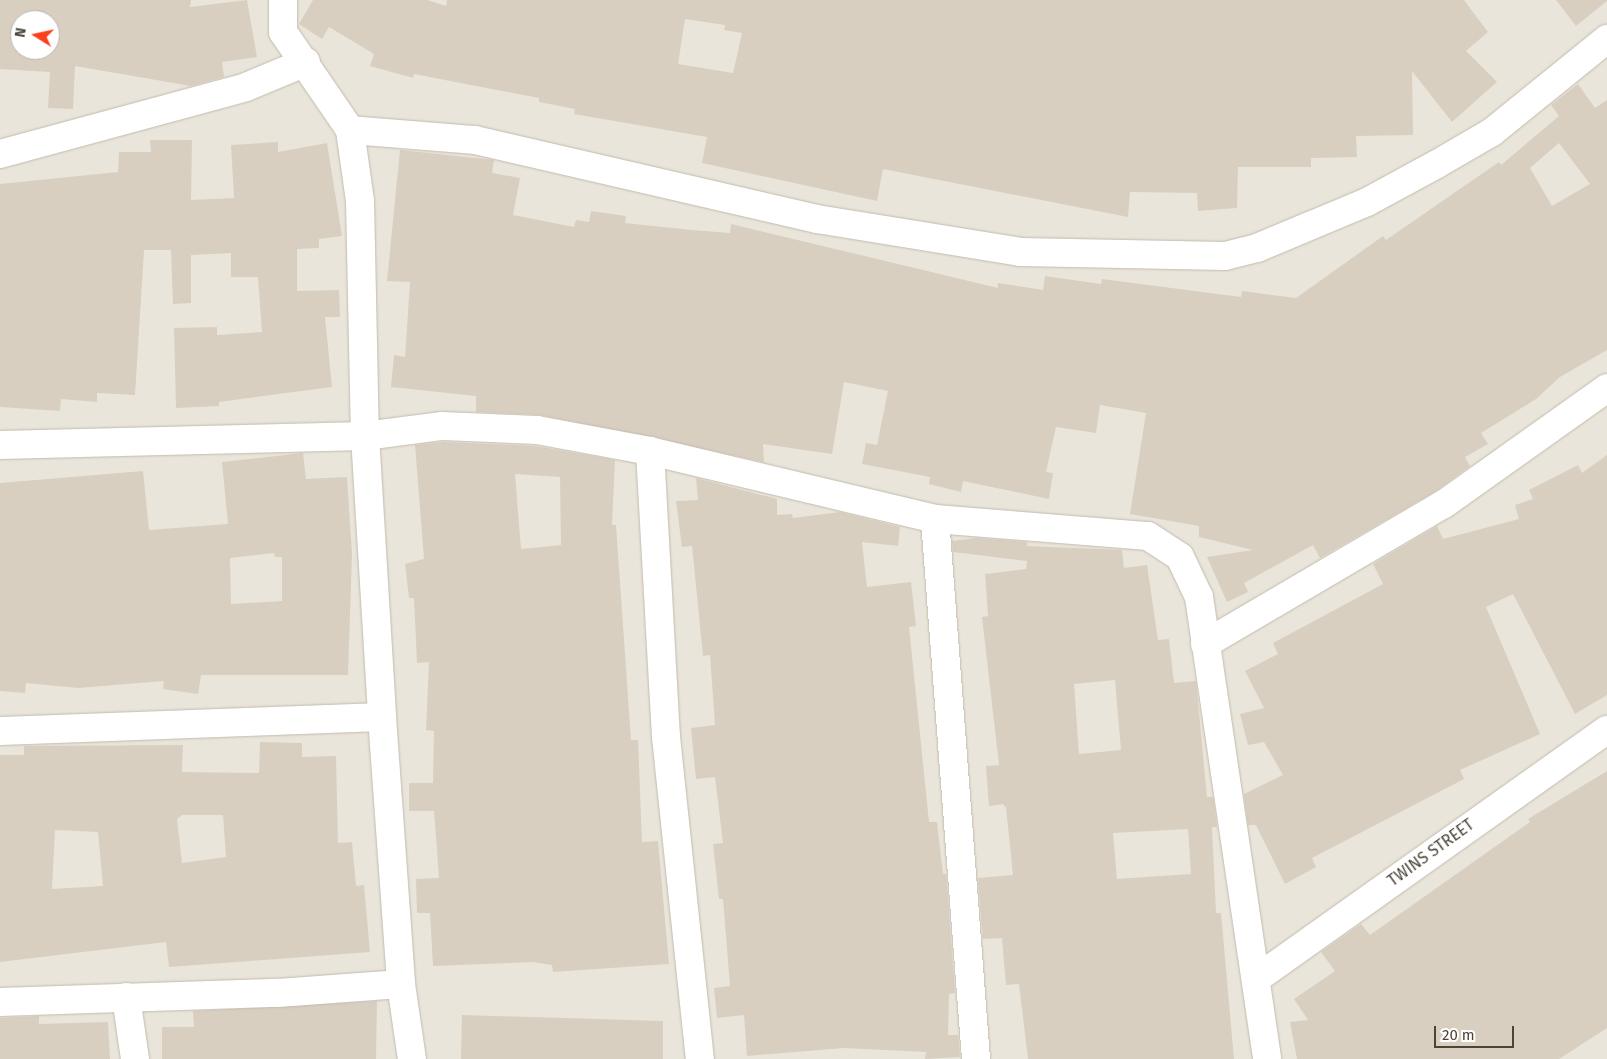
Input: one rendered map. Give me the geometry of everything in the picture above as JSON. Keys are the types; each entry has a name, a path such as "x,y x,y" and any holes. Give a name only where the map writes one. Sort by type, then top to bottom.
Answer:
{"street":[{"path":"282,0 282,32 306,62 350,130 360,201 365,436 382,718 401,984 412,1059"},
{"path":"350,130 475,140 817,219 1020,252 1225,256 1257,248 1367,202 1453,155 1492,132 1607,39"},
{"path":"0,154 246,87 306,62"},
{"path":"1205,644 1444,504 1607,388"},
{"path":"0,445 365,436 442,426 537,430 650,451 936,519 1148,536 1180,557 1190,574 1205,644 1267,1059"},
{"path":"650,451 666,737 700,1059"},
{"path":"936,519 976,1059"},
{"path":"0,731 382,718"},
{"name":"TWINS STREET","path":"1256,979 1607,730"},
{"path":"0,1002 278,994 401,984"},
{"path":"126,997 135,1059"}],"shaded area":[{"path":"0,0 1607,0 1607,1059 0,1059"}],"building":[{"path":"0,0 191,0 190,7 247,0 257,57 222,62 224,77 191,86 75,66 73,109 48,108 50,72 0,69"},
{"path":"313,0 427,0 446,6 447,0 1464,0 1488,32 1466,51 1497,82 1452,122 1412,71 1413,135 1356,136 1357,157 1311,158 1311,167 1238,167 1237,208 1198,211 1197,193 1130,192 1128,217 883,169 877,201 702,163 707,137 574,114 575,109 539,102 539,98 414,74 413,78 370,66 374,54 329,27 322,39 299,24","holes":["685,19 725,25 724,30 742,33 733,73 678,64"]},
{"path":"1556,0 1607,0 1607,1 1576,26"},
{"path":"1578,84 1595,108 1607,100 1607,350 1560,377 1536,399 1481,433 1488,444 1465,457 1470,466 1436,491 1320,558 1313,545 1244,583 1248,592 1227,602 1207,557 1253,550 1199,537 1199,526 1130,514 1146,413 1100,405 1096,433 1056,427 1046,472 1053,473 1049,499 963,481 961,492 929,484 930,477 862,464 866,443 877,445 888,391 844,382 832,454 763,444 764,462 540,415 476,412 476,396 391,387 394,355 405,357 410,282 387,281 400,150 494,160 492,173 520,178 513,215 574,227 576,220 589,222 591,211 626,216 625,223 692,230 730,233 731,224 998,288 998,283 1043,290 1045,276 1101,284 1102,279 1241,297 1242,291 1296,298 1383,236 1386,240 1499,162 1501,165 1559,116 1551,105","holes":["1559,143 1590,184 1552,206 1530,168"]},
{"path":"150,140 192,140 191,200 234,198 231,145 278,142 278,152 327,143 342,236 319,239 319,248 297,249 297,291 339,290 340,317 325,317 332,387 219,402 219,406 176,408 174,328 217,327 217,335 262,332 258,277 231,277 231,253 191,255 191,303 173,304 171,250 144,250 135,395 97,393 97,402 61,399 60,411 0,407 0,184 118,172 119,152 151,152"},
{"path":"443,442 535,446 615,460 612,525 616,525 631,740 638,740 642,842 658,841 669,964 553,972 552,965 532,962 433,966 430,913 417,913 416,879 439,878 434,811 409,811 409,783 433,783 434,731 426,730 429,662 417,663 414,598 409,598 405,564 424,559 415,445","holes":["515,474 560,477 561,545 521,549"]},
{"path":"303,453 306,479 347,477 352,554 348,675 201,675 198,694 163,689 164,681 78,688 26,683 25,693 0,691 0,483 143,471 149,530 228,524 222,462","holes":["274,553 275,557 282,557 282,601 231,604 230,558"]},
{"path":"1607,455 1607,695 1575,714 1513,594 1486,607 1540,734 1460,770 1464,779 1312,858 1316,867 1285,884 1256,825 1248,825 1244,794 1283,775 1264,742 1248,745 1240,714 1264,708 1245,671 1278,654 1273,643 1383,584 1373,564 1437,526 1443,539 1519,519 1515,505 1533,499 1529,490 1578,465 1582,473"},
{"path":"696,478 777,499 777,515 792,514 793,518 840,512 900,527 898,546 862,542 867,587 911,582 916,626 909,627 929,822 937,822 943,874 946,874 955,993 949,994 948,1035 958,1035 960,1057 925,1059 926,1052 844,1048 747,1056 744,1015 717,1018 714,988 730,986 723,899 719,899 713,844 723,843 715,777 696,779 691,728 715,725 710,655 703,656 692,546 682,547 676,501 698,500"},
{"path":"976,538 1027,542 1027,546 1122,550 1124,568 1147,565 1158,640 1169,639 1174,683 1196,681 1207,797 1213,797 1217,827 1212,827 1216,913 1221,913 1234,1059 1028,1059 1019,984 1006,985 1002,938 983,939 978,878 1013,875 1006,808 1003,804 989,806 986,766 999,765 982,617 988,616 985,574 1026,569 1027,561 953,552 952,541","holes":["1115,680 1121,750 1079,754 1074,684","1188,829 1191,874 1117,879 1113,833"]},
{"path":"260,742 302,743 302,757 336,756 338,843 352,842 356,886 364,885 370,952 169,967 166,942 0,962 0,755 24,755 24,746 183,745 182,772 259,773","holes":["182,815 223,815 226,857 182,863 177,819","55,830 98,832 103,886 52,889"]},
{"path":"1607,771 1607,1028 1559,1059 1297,1059 1290,1022 1308,1020 1294,999 1335,971 1321,952 1361,924 1370,935 1530,822 1528,819"},
{"path":"377,1001 376,1059 162,1059 162,1027 194,1027 193,1011"},
{"path":"462,1015 663,1021 663,1059 461,1059"},
{"path":"39,1016 39,1024 108,1022 110,1059 0,1059 0,1018"}]}
